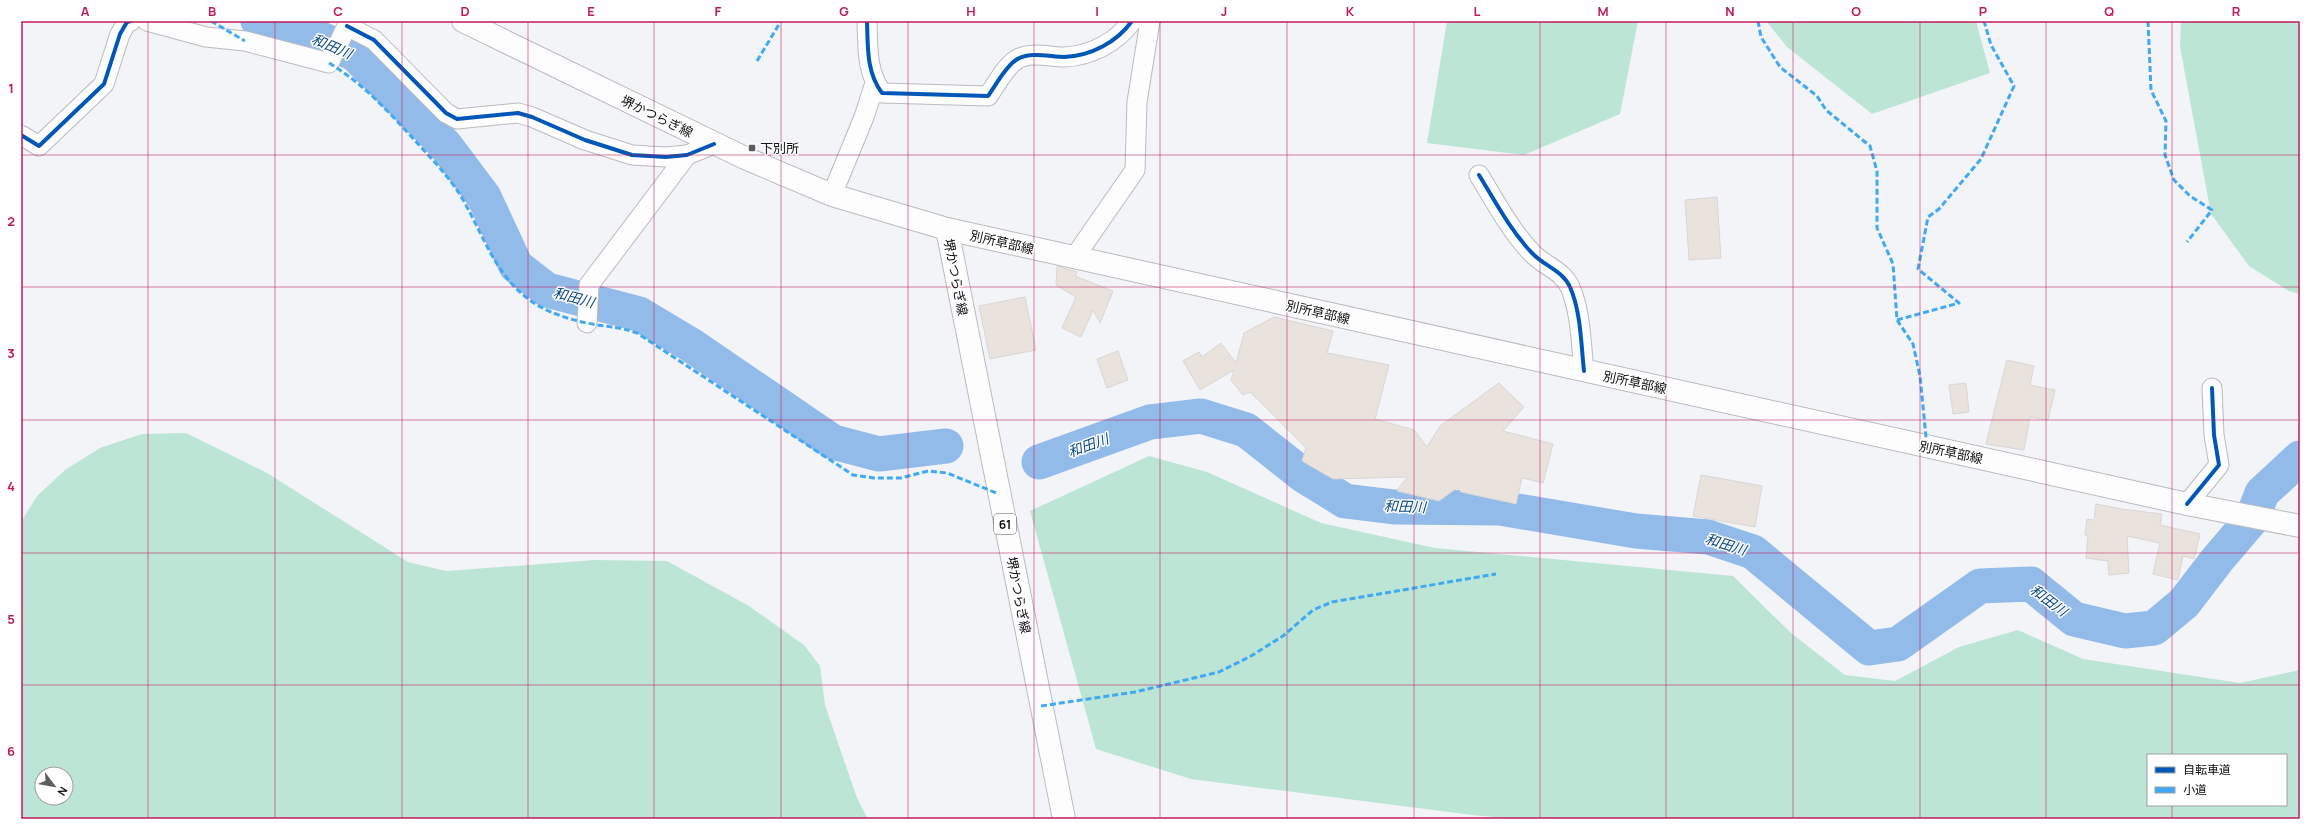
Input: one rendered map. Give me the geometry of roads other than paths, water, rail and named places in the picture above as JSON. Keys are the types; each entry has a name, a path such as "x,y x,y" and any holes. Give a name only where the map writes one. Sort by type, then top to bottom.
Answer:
{"main road":[{"name":"堺かつらぎ線","path":"463,21 714,144 832,195 947,230 1064,819"},
{"name":"別所草部線","path":"947,230 2187,504 2300,526"}],"street":[{"path":"21,135 39,146 104,84 120,34 127,22 131,21"},
{"path":"148,21 206,37 245,41 329,63 348,24 374,40 446,113 457,119 518,113 532,117 585,140 632,155 666,157 687,155 714,144"},
{"path":"867,21 868,58 875,83 882,93 988,96 1016,60 1038,55 1065,57 1084,54 1104,46 1123,33 1132,21"},
{"path":"1074,258 1134,170 1137,102 1150,21"},
{"path":"832,195 864,117 875,83"},
{"path":"587,323 589,285 687,155"},
{"path":"1479,175 1519,238 1533,255 1564,276 1570,287 1577,310 1584,371"},
{"path":"2187,504 2219,465 2214,435 2212,388"}],"waterway":[{"name":"和田川","path":"258,21 319,38 355,54 445,145 484,197 516,266 547,290 639,314 691,345 833,442 879,454 946,446"},
{"name":"和田川","path":"1039,462 1150,422 1201,416 1246,430 1303,475 1345,501 1394,507 1500,508 1636,531 1708,537 1753,552 1869,648 1898,644 1980,586 2031,584 2074,619 2125,631 2154,628 2184,603 2217,560 2252,519 2262,493 2300,458"}],"place":[{"name":"下別所","path":"752,148"}]}
